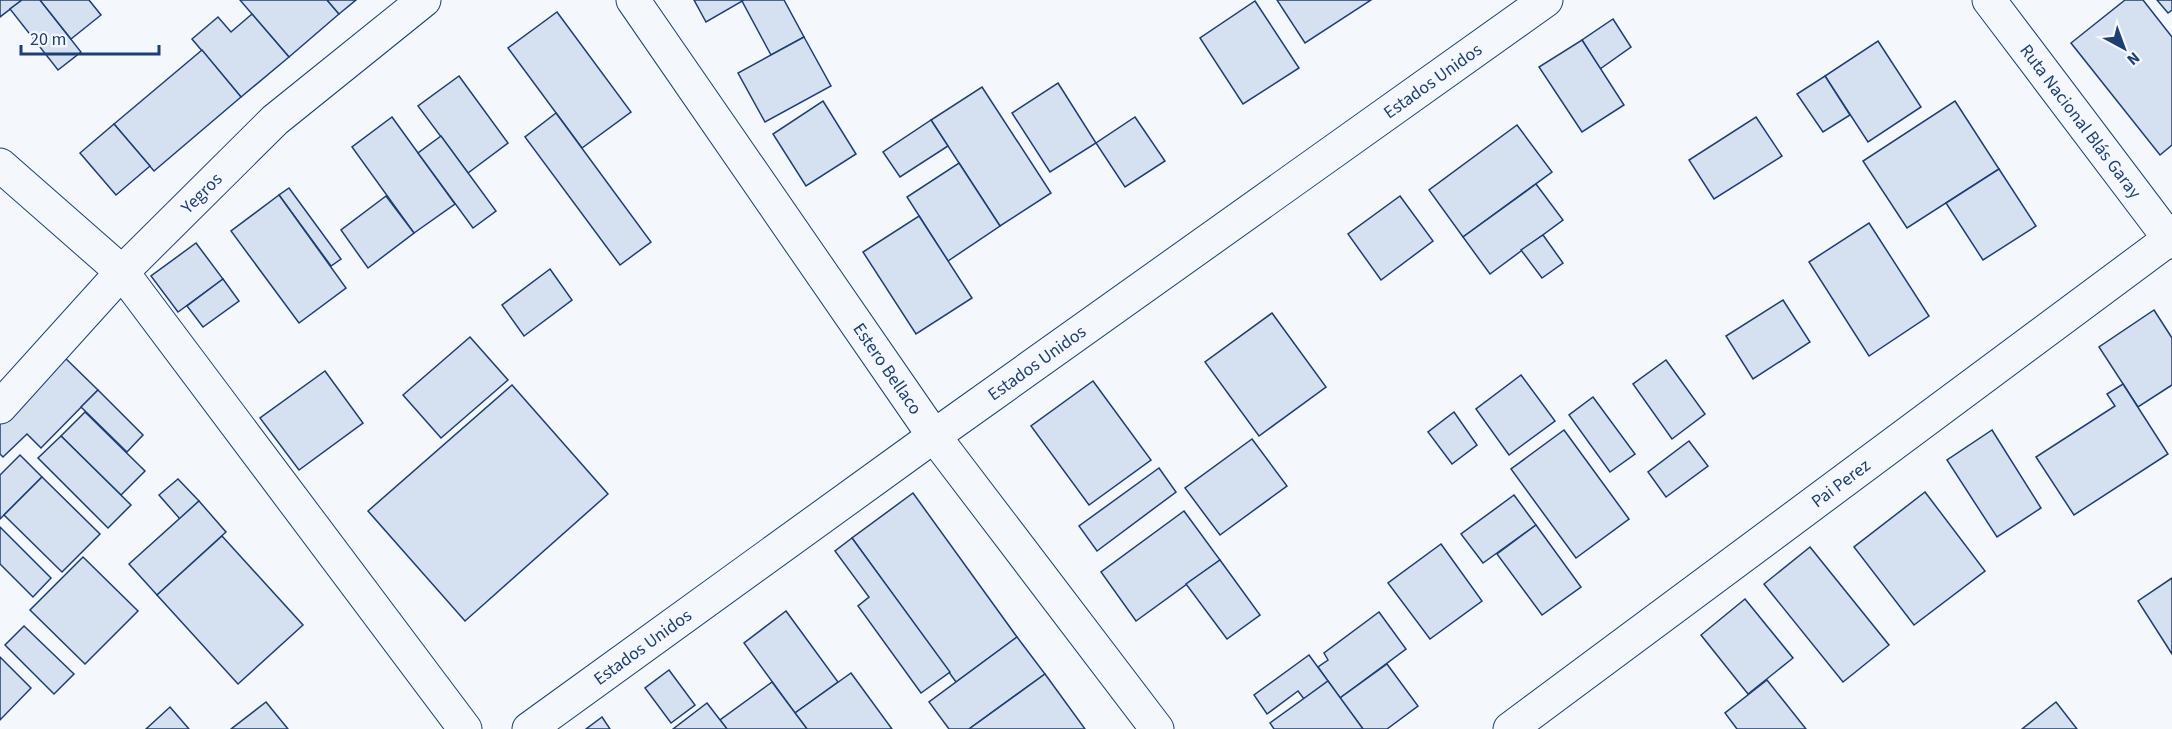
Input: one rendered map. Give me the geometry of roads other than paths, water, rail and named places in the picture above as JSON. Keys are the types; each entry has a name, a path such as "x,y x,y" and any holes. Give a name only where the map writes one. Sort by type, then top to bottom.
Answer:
{"main road":[{"name":"Yegros","path":"0,406 122,272 274,120 424,0"},
{"name":"Estero Bellaco","path":"633,0 934,436 1157,729"},
{"name":"Estados Unidos","path":"529,729 934,436 1546,0"},
{"name":"Ruta Nacional Blás Garay","path":"1989,0 2171,240"},
{"path":"0,165 122,272 465,729"},
{"name":"Pai Perez","path":"1510,729 2171,240"}]}
